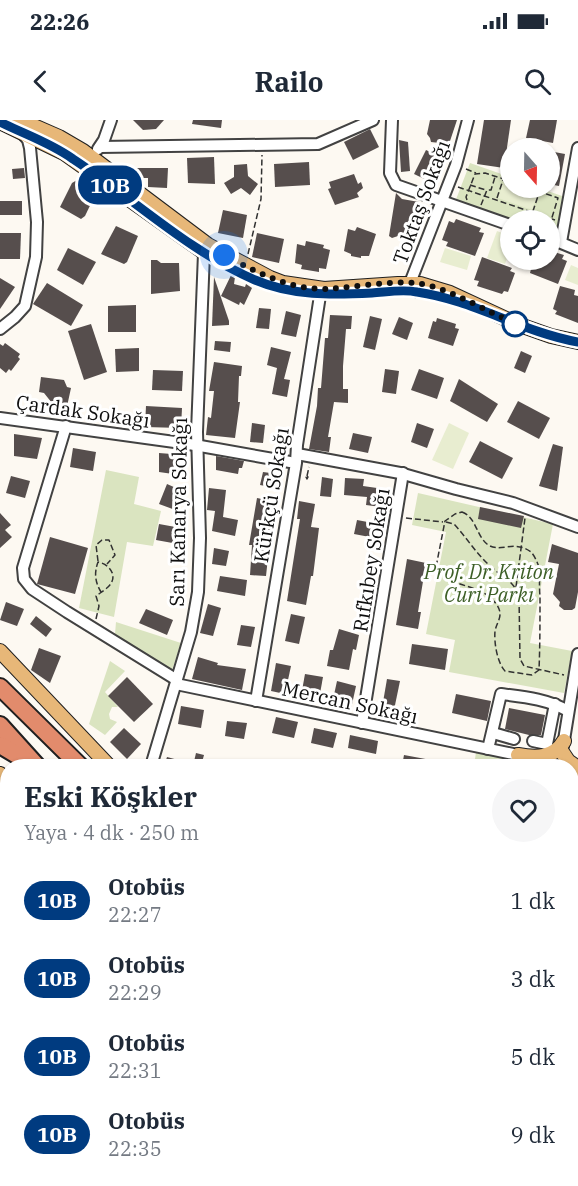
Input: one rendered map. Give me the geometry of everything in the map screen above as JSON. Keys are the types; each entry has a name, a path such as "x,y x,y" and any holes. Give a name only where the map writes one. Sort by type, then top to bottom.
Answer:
{"highway":[{"path":"0,688 59,759"},
{"path":"0,688 73,759"},
{"path":"0,725 30,759"},
{"path":"5,749 23,759"}],"main road":[{"path":"0,122 20,126 94,150 206,249 283,283 321,292"},
{"path":"20,126 260,282 282,289 321,292 441,287 480,309"},
{"path":"414,287 551,336 578,342"},
{"path":"517,324 552,344 578,351"},
{"path":"0,651 103,759"},
{"path":"518,755 542,757 558,749 562,753"},
{"path":"100,755 106,759"},
{"path":"518,755 525,759"}],"street":[{"path":"94,150 111,120"},
{"path":"32,165 33,158 38,153 50,148 61,151 318,144 356,124 373,120"},
{"path":"392,120 390,170 394,182 401,188 442,202 500,218"},
{"name":"Toktaş Sokağı","path":"414,287 456,165 468,120"},
{"path":"0,329 25,306 32,279 37,238 29,142 20,126"},
{"path":"578,148 561,242 578,250"},
{"name":"Sarı Kanarya Sokağı","path":"153,759 193,624 199,587 197,446 206,249"},
{"name":"Kürkçü Sokağı","path":"256,701 321,292"},
{"name":"Çardak Sokağı","path":"0,418 294,458"},
{"name":"Mercan Sokağı","path":"66,426 23,568 23,577 32,588 176,682 256,701 518,755"},
{"name":"Rıfkıbey Sokağı","path":"294,458 403,473 362,723"},
{"path":"403,473 526,508 578,526"},
{"path":"562,753 578,654"},
{"path":"488,749 501,694 533,698 555,704 568,711"},
{"path":"533,741 547,744 555,704"},
{"path":"493,734 514,739"}],"path":[{"path":"245,266 261,200 262,146"},
{"path":"456,165 479,174"},
{"path":"468,201 466,197 474,175 484,173 500,178"},
{"path":"470,185 490,191 495,176"},
{"path":"449,184 526,210"},
{"path":"496,200 500,188"},
{"path":"485,195 487,190"},
{"path":"474,203 481,205"},
{"path":"560,221 565,223"},
{"path":"307,476 310,463"},
{"path":"516,587 526,508"},
{"path":"462,512 469,515 485,543 502,548 512,545 521,546 533,553 539,567 539,670 532,675 505,671 498,657 495,631 500,612 496,603 478,589 441,576 436,567 445,522 462,512"},
{"path":"396,517 454,524 489,565 508,578 516,587 519,596 520,659 524,666 574,677"},
{"path":"101,592 95,578 98,562 96,545 102,540 110,540 115,555 106,565"},
{"path":"94,629 99,606 96,596 109,587 113,580 112,571 106,565 98,562"}],"green space":[{"path":"470,163 500,174 500,198 560,198 560,195 565,197 560,216 560,210 500,210 500,217 455,202"},
{"path":"500,192 500,198 536,198 532,210 498,198"},
{"path":"497,231 500,232 500,262 487,258"},
{"path":"445,248 471,256 467,270 440,262"},
{"path":"571,265 578,268 578,285 565,280"},
{"path":"449,423 469,433 453,469 432,460"},
{"path":"106,470 139,477 134,504 161,511 153,546 127,542 114,617 79,608"},
{"name":"Prof. Dr. Kriton Curi Parkı","path":"418,493 553,524 530,643 572,651 564,693 449,672 455,640 426,634 446,532 412,525"},
{"path":"116,622 181,643 172,670 115,634"},
{"path":"110,661 125,671 105,692 118,707 112,707 109,714 110,719 117,722 105,735 89,724"},
{"path":"476,752 510,759 475,759"}],"building":[{"path":"133,120 164,120 156,129 143,130"},
{"path":"193,120 222,120 221,128 192,124"},
{"path":"430,120 457,120 449,144 431,142 427,134"},
{"path":"484,120 511,120 508,138 500,138 500,167 477,164"},
{"path":"530,120 557,120 554,138 526,138"},
{"path":"370,129 379,147 353,160 344,142"},
{"path":"399,140 408,142 410,171 401,172"},
{"path":"426,150 447,160 435,184 414,174"},
{"path":"560,153 565,154 560,181"},
{"path":"214,157 215,184 188,183 187,158"},
{"path":"309,162 310,185 275,187 274,164"},
{"path":"247,164 248,176 258,184 250,195 241,188 231,194 224,183 234,177 234,165"},
{"path":"24,168 25,178 13,179 12,169"},
{"path":"128,168 168,168 167,188 148,187 148,178 138,178"},
{"path":"354,174 358,184 361,182 363,188 357,193 359,197 335,205 328,189 331,188 329,182"},
{"path":"77,180 97,191 85,216 81,219 60,207 72,183"},
{"path":"396,193 402,199 419,202 411,245 398,236 392,238 389,236"},
{"path":"0,201 22,201 22,215 0,215"},
{"path":"223,210 247,215 243,238 218,233"},
{"path":"456,219 481,228 479,232 484,233 475,256 446,246 448,242 442,240 449,221 454,223"},
{"path":"116,226 138,236 124,264 101,254"},
{"path":"357,227 376,234 369,256 361,256 361,258 351,256 344,251 348,229 355,231"},
{"path":"0,233 21,233 20,259 0,259"},
{"path":"257,233 284,239 279,263 252,257"},
{"path":"306,241 324,245 323,248 330,250 326,269 319,268 319,272 301,269 302,265 295,263 297,244 305,246"},
{"path":"68,248 96,262 83,285 57,270"},
{"path":"560,254 564,255 562,259 567,261 558,284 530,273 531,270 560,270"},
{"path":"482,257 500,264 500,270 511,270 515,273 508,292 504,291 502,294 477,286 479,281 474,280"},
{"path":"151,260 161,263 179,263 180,291 151,294"},
{"path":"234,269 236,270 234,284 245,287 246,284 252,288 244,305 240,302 239,305 221,296"},
{"path":"214,277 229,321 229,325 212,326"},
{"path":"0,278 15,287 0,309"},
{"path":"47,283 83,305 71,326 33,304"},
{"path":"560,286 575,290 574,295 578,296 578,323 555,314 557,311 553,309"},
{"path":"136,305 136,332 108,332 108,306"},
{"path":"259,308 271,309 269,329 256,328"},
{"path":"286,311 301,315 296,337 281,334"},
{"path":"330,315 352,316 351,329 346,329 343,366 343,389 348,389 348,403 334,402 328,437 331,437 329,452 309,449 318,388 321,388 325,338 328,338"},
{"path":"370,316 382,319 375,350 363,347"},
{"path":"399,317 413,323 407,340 392,334"},
{"path":"437,318 456,324 455,328 459,329 453,346 428,338 433,321 436,322"},
{"path":"91,324 107,372 84,380 68,331"},
{"path":"215,341 231,342 230,352 214,350"},
{"path":"5,343 20,354 18,357 20,359 11,371 9,369 6,373 0,368 0,344 3,346"},
{"path":"271,347 291,352 284,379 290,380 287,397 272,394 277,368 267,365"},
{"path":"139,348 139,371 116,372 115,349"},
{"path":"521,351 532,356 525,373 514,368"},
{"path":"214,362 242,366 241,376 239,376 238,402 240,402 235,438 206,435 208,417 211,418 214,391 209,391"},
{"path":"385,369 399,371 396,394 382,392"},
{"path":"419,369 444,378 437,399 411,390"},
{"path":"153,370 183,371 182,391 152,390"},
{"path":"41,377 64,380 67,387 71,388 66,411 51,408 52,403 44,393 39,392"},
{"path":"459,379 498,404 487,422 450,401"},
{"path":"518,401 550,418 539,439 507,422"},
{"path":"146,406 182,408 181,428 145,427"},
{"path":"252,423 265,425 263,443 250,442"},
{"path":"417,423 434,429 427,448 411,442"},
{"path":"353,433 372,437 368,453 349,449"},
{"path":"14,434 42,438 37,459 14,456"},
{"path":"480,441 513,458 502,479 469,462"},
{"path":"553,444 563,447 557,491 539,486"},
{"path":"73,448 96,452 93,471 70,467"},
{"path":"159,453 184,455 180,475 159,472"},
{"path":"216,456 244,461 242,468 239,468 238,474 216,470"},
{"path":"263,472 278,474 276,488 260,485"},
{"path":"11,476 30,481 25,498 6,493"},
{"path":"322,477 333,479 331,497 320,496"},
{"path":"345,478 364,479 363,486 384,489 381,507 366,505 367,497 344,495"},
{"path":"167,484 185,492 178,511 159,504"},
{"path":"209,488 226,490 223,517 238,520 235,536 212,531 215,511 207,510"},
{"path":"257,498 277,502 271,530 266,576 250,575 252,545 249,545"},
{"path":"299,501 315,504 311,527 319,528 313,576 311,576 306,605 287,601 300,519 297,519"},
{"path":"480,507 524,516 521,528 478,519"},
{"path":"0,513 11,525 5,530 12,537 0,548"},
{"path":"357,520 378,524 375,538 354,534"},
{"path":"159,524 181,528 178,544 156,540"},
{"path":"50,537 88,548 75,594 37,584"},
{"path":"552,544 578,553 578,592 575,608 572,610 564,610 559,606 560,602 553,594 559,564 548,562"},
{"path":"214,548 229,551 226,566 212,564"},
{"path":"407,559 426,563 418,612 421,612 418,629 396,625"},
{"path":"220,576 247,580 245,596 217,591"},
{"path":"6,602 24,609 17,626 0,620"},
{"path":"208,604 221,608 213,636 200,633"},
{"path":"146,609 173,620 167,635 139,623"},
{"path":"291,614 305,617 299,644 285,641"},
{"path":"36,616 52,629 46,637 30,624"},
{"path":"241,625 255,627 251,647 237,645"},
{"path":"339,629 359,635 356,650 353,649 349,670 327,666 330,650 333,650"},
{"path":"412,644 448,649 445,670 409,664"},
{"path":"39,648 61,656 50,683 31,670"},
{"path":"198,657 218,663 217,665 246,669 242,690 192,679"},
{"path":"276,663 291,666 285,694 271,691"},
{"path":"305,674 323,677 319,699 301,696"},
{"path":"127,677 153,704 134,722 108,696"},
{"path":"387,679 400,681 394,710 382,708"},
{"path":"337,681 356,686 351,709 332,704"},
{"path":"456,694 491,701 487,721 452,713"},
{"path":"181,706 204,710 201,728 178,724"},
{"path":"509,708 545,715 541,735 529,735 505,729"},
{"path":"276,717 298,722 294,738 272,733"},
{"path":"227,721 247,723 244,739 225,736"},
{"path":"124,728 141,744 127,759 110,742"},
{"path":"314,728 337,733 333,748 311,743"},
{"path":"350,735 378,741 376,754 348,748"},
{"path":"196,753 204,755 203,759 195,759"},
{"path":"404,755 426,759 403,759"}],"bus line":[{"name":"10B","path":"0,122 76,160 204,253 260,282 282,289 320,294 418,292 480,309 551,336 578,342"}],"route":[{"path":"224,255 263,275 293,285 328,289 407,283 425,285 445,291 517,324 515,324"}]}
